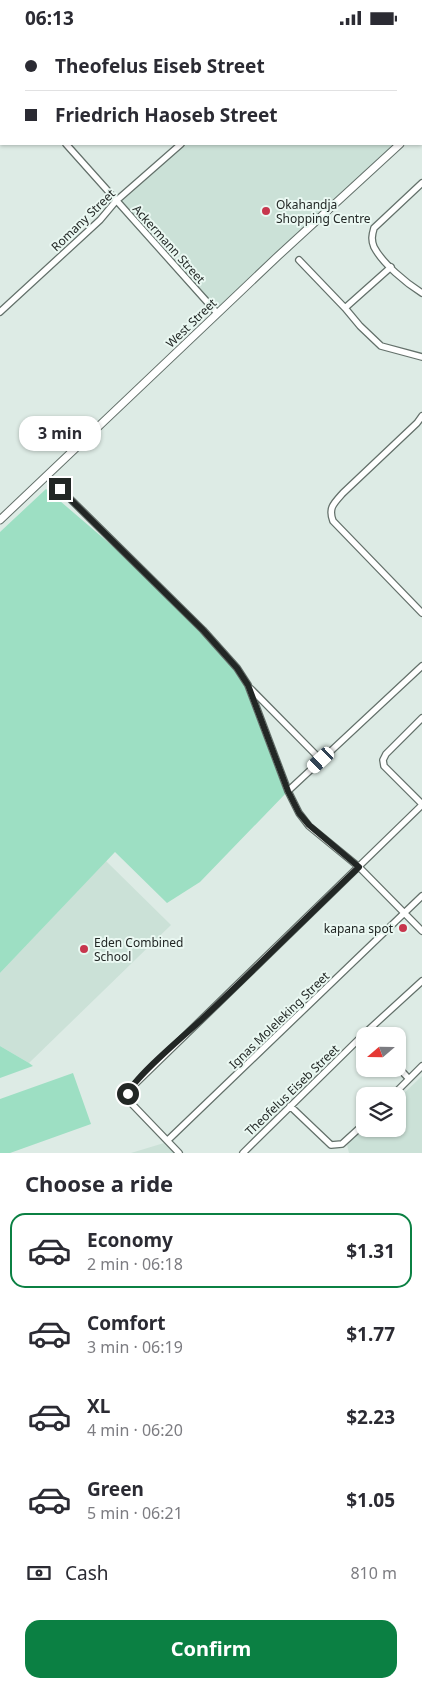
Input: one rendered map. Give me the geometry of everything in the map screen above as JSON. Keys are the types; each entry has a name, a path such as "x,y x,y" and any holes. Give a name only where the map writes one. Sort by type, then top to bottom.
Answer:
{"street":[{"name":"Ackermann Street","path":"67,145 217,313"},
{"name":"Romany Street","path":"0,312 100,220 116,201 180,145"},
{"name":"West Street","path":"0,520 217,313 399,145"},
{"path":"422,183 374,228 372,237 374,247 390,267 422,293"},
{"path":"299,260 345,308 360,327 381,346 422,357"},
{"path":"345,308 390,267"},
{"path":"422,416 417,423 343,493 332,505 330,513 333,521 422,613"},
{"path":"47,476 203,630 237,668 248,685 321,760"},
{"path":"288,791 422,666"},
{"path":"248,685 288,791 299,813 309,825 359,867 422,931"},
{"path":"180,1153 131,1103 128,1094 130,1089 422,805 384,766 383,760 386,754 422,718"},
{"name":"Ignas Moleleking Street","path":"168,1141 422,896"},
{"name":"Theofelus Eiseb Street","path":"373,1027 422,981"},
{"name":"Theofelus Eiseb Street","path":"243,1153 356,1044"},
{"path":"401,1087 422,1067"},
{"path":"406,1076 409,1079"},
{"path":"290,1106 331,1145 334,1153"},
{"path":"331,1145 342,1144 356,1131"}],"shaded area":[{"path":"185,145 396,145 217,313 119,204"},
{"name":"Eden Combined School","path":"106,861 171,925 29,1063 0,1046 0,973"},
{"path":"422,1076 422,1153 349,1153 347,1145 356,1136 406,1137 406,1091"},
{"path":"164,1143 174,1153 131,1153"}],"green space":[{"path":"46,489 151,579 203,630 248,685 288,791 200,882 167,903 115,852 0,973 0,532"},
{"path":"0,1046 29,1063 33,1066 0,1078"},
{"path":"73,1073 91,1124 10,1153 0,1153 0,1099"}],"place":[{"name":"Okahandja Shopping Centre","path":"266,211"},
{"name":"kapana spot","path":"403,928"},
{"name":"Eden Combined School","path":"84,949"}],"route":[{"path":"60,489 203,630 237,668 248,685 288,791 299,813 309,825 359,867 151,1067 130,1089 128,1094"}]}
